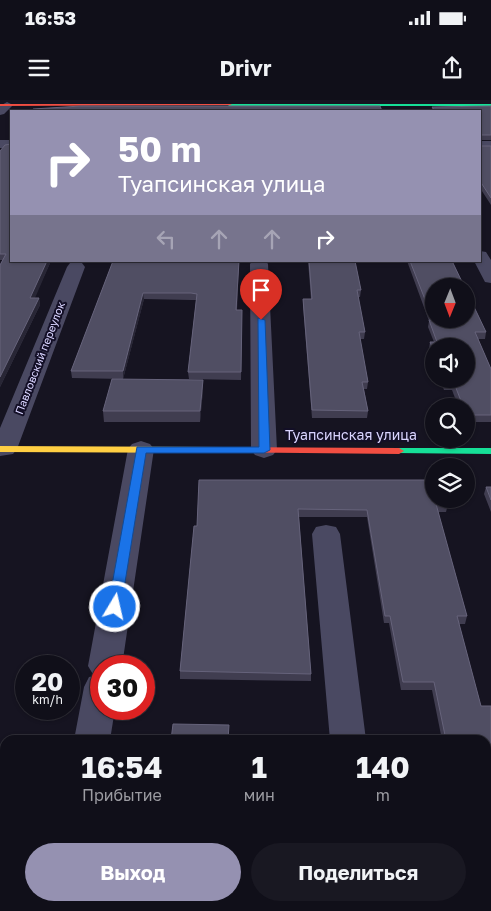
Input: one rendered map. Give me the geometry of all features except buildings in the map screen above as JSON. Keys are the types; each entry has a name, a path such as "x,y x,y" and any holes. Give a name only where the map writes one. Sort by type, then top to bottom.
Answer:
{"street":[{"path":"2,107 404,108 491,105"},
{"path":"481,258 491,278"},
{"path":"259,264 264,450"},
{"name":"Павловский переулок","path":"2,449 76,267"},
{"name":"Туапсинская улица","path":"2,449 491,451"},
{"path":"107,655 141,450"},
{"path":"326,534 347,735"},
{"path":"93,735 95,720"}],"traffic: fast":[{"path":"230,105 491,105"},
{"path":"399,451 491,451"}],"traffic: slow":[{"path":"0,449 224,450"}],"traffic: jam":[{"path":"0,105 230,105"},
{"path":"224,450 399,451"}],"route":[{"path":"115,607 141,450 264,450 261,320"}]}
